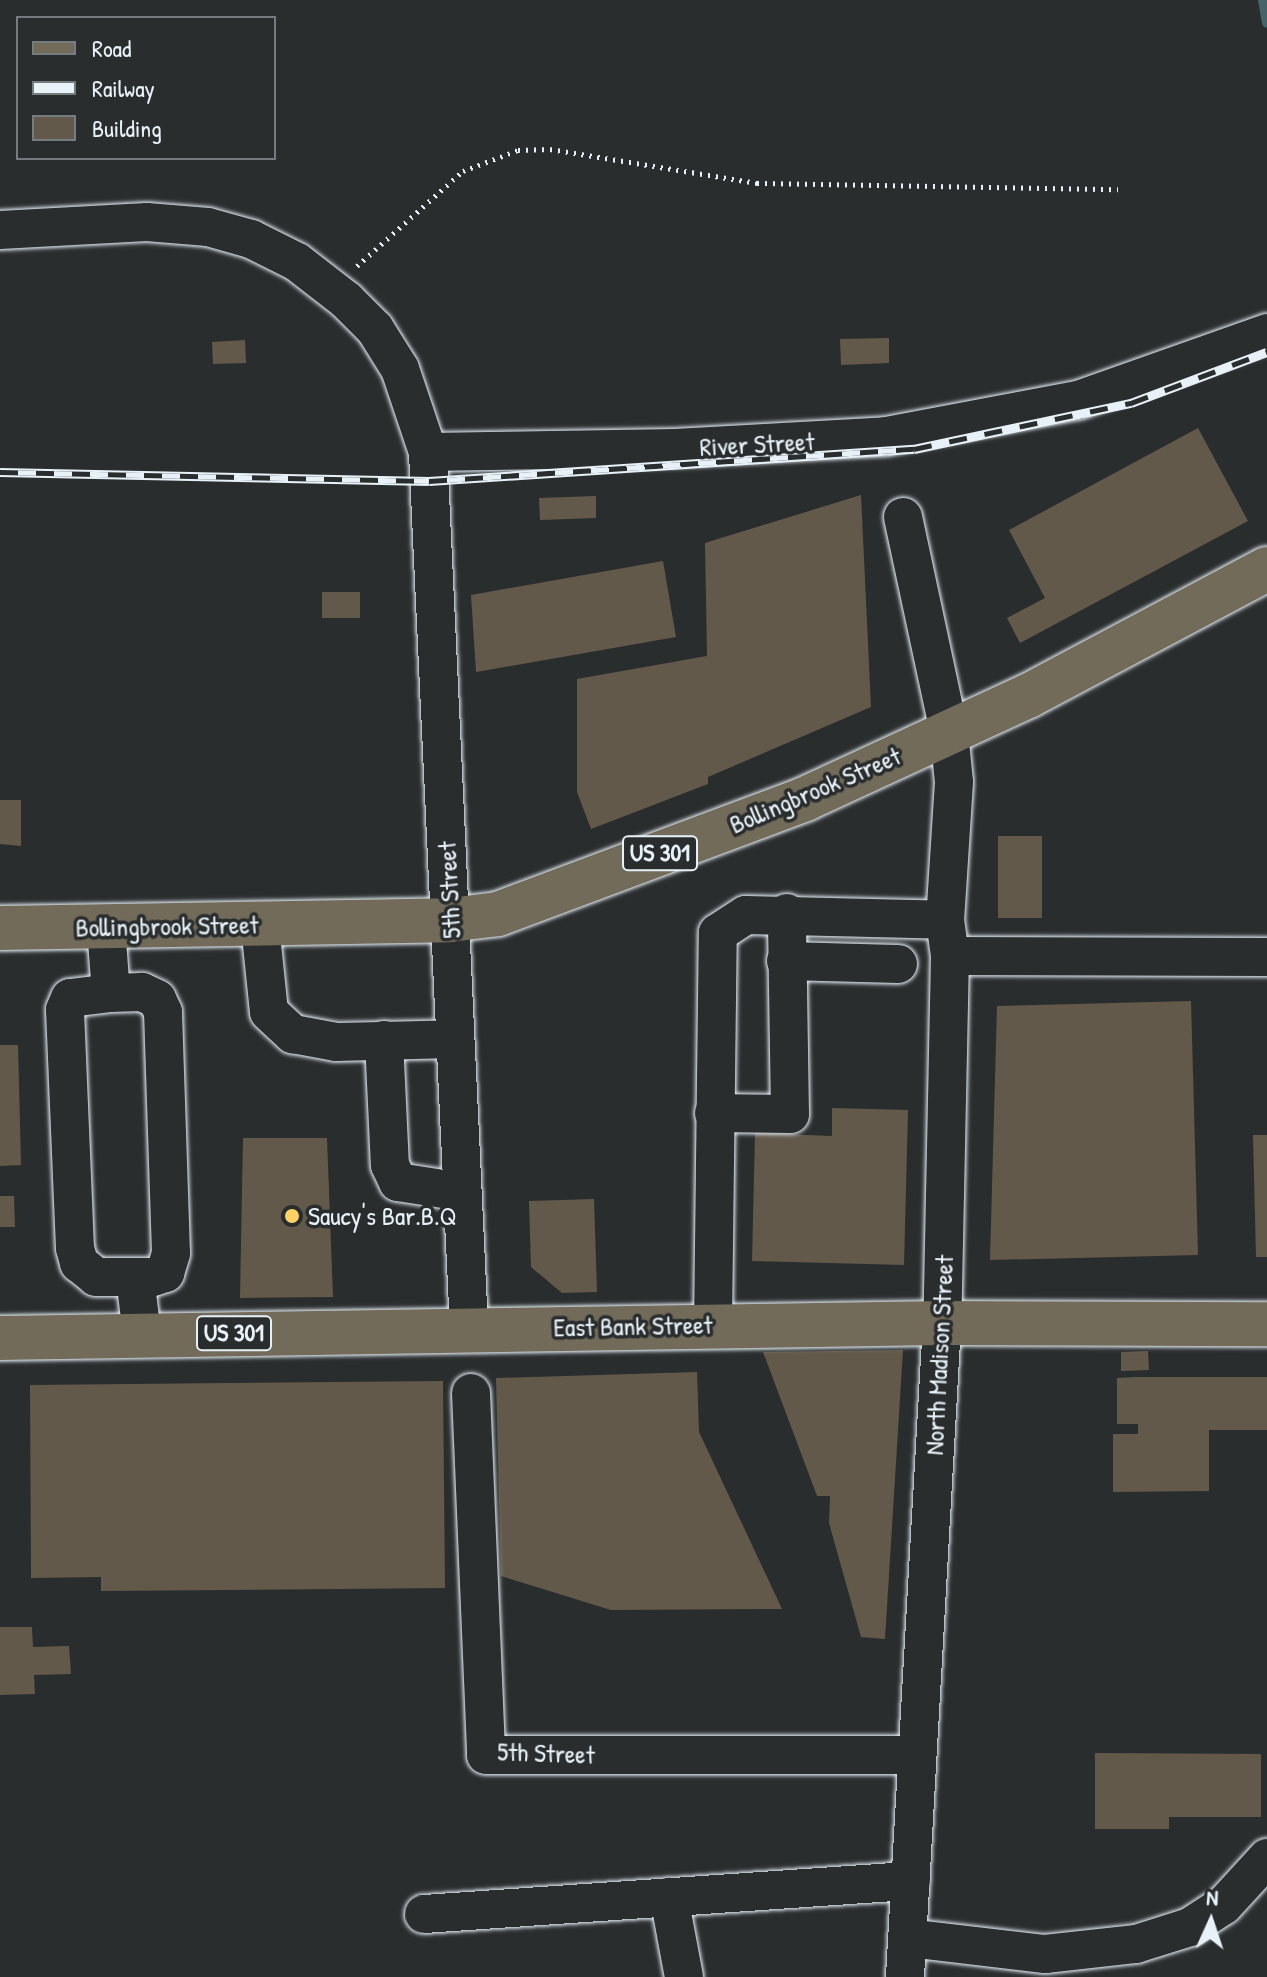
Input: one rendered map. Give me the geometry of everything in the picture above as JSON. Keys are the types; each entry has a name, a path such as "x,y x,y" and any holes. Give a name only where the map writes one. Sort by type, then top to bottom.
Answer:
{"main road":[{"name":"Bollingbrook Street","path":"0,928 450,920 498,914 790,804 949,732 1267,569"},
{"name":"East Bank Street","path":"0,1338 469,1328 942,1323 1267,1324"}],"street":[{"path":"0,230 147,222 208,227 251,239 331,287 375,329 400,369 428,452"},
{"name":"River Street","path":"428,452 675,448 887,436 1078,400 1267,333"},
{"name":"5th Street","path":"428,452 469,1328"},
{"name":"North Madison Street","path":"903,517 949,732 954,782 947,938 942,1323 905,1977"},
{"path":"714,1113 790,1114 787,913"},
{"path":"713,1326 718,933 746,915 787,913 947,938 1267,957"},
{"path":"260,925 261,976 269,1012 293,1034 336,1042 455,1039"},
{"path":"106,927 111,993"},
{"path":"786,961 898,964"},
{"path":"142,992 157,999 163,1012 171,1253 165,1273 96,1277 79,1263 75,1248 65,1010 70,998 111,993 142,992"},
{"path":"384,1040 390,1165 398,1182 462,1192"},
{"path":"135,1277 142,1335"},
{"name":"5th Street","path":"471,1393 486,1755 917,1755"},
{"path":"908,1938 1045,1954 1136,1944 1190,1927 1224,1905 1267,1858"},
{"path":"424,1914 911,1881"},
{"path":"669,1897 684,1977"}],"path":[{"path":"331,287 463,171 518,150 550,149 757,183 1118,189"}],"building":[{"path":"889,338 889,363 841,365 840,339"},
{"path":"245,340 246,363 213,364 212,342"},
{"path":"1198,428 1248,521 1020,643 1007,618 1045,598 1009,530"},
{"path":"861,495 871,707 708,777 708,784 591,829 577,792 577,679 707,656 705,543"},
{"path":"596,496 596,518 540,520 539,498"},
{"path":"663,561 676,637 476,672 471,595"},
{"path":"322,592 360,592 360,618 322,618"},
{"path":"0,800 21,800 21,846 0,844"},
{"path":"998,836 1042,836 1042,918 998,918"},
{"path":"1191,1001 1198,1255 990,1260 997,1006"},
{"path":"0,1045 18,1045 21,1165 0,1166"},
{"path":"832,1108 908,1110 904,1265 752,1261 755,1133 832,1136"},
{"path":"1253,1135 1267,1135 1267,1257 1256,1257"},
{"path":"243,1138 327,1138 333,1297 240,1298"},
{"path":"0,1196 14,1196 15,1227 0,1227"},
{"path":"594,1199 597,1292 562,1293 531,1267 529,1201"},
{"path":"903,1350 885,1639 861,1637 829,1523 830,1496 817,1496 763,1352"},
{"path":"1148,1351 1149,1370 1121,1371 1121,1352"},
{"path":"697,1372 699,1432 782,1609 611,1610 501,1576 496,1378"},
{"path":"1267,1377 1267,1430 1209,1430 1209,1491 1113,1492 1113,1434 1138,1434 1138,1424 1117,1424 1117,1378"},
{"path":"443,1381 445,1588 101,1591 101,1577 31,1578 30,1385"},
{"path":"0,1627 32,1627 33,1647 69,1646 71,1674 34,1675 35,1694 0,1695"},
{"path":"1095,1753 1261,1754 1261,1817 1169,1817 1169,1829 1095,1829"}],"waterway":[{"path":"1263,0 1267,23"}],"railway":[{"path":"0,472 429,481 914,449 1131,403 1267,352"}],"place":[{"name":"Saucy's Bar.B.Q","path":"292,1216"}]}
